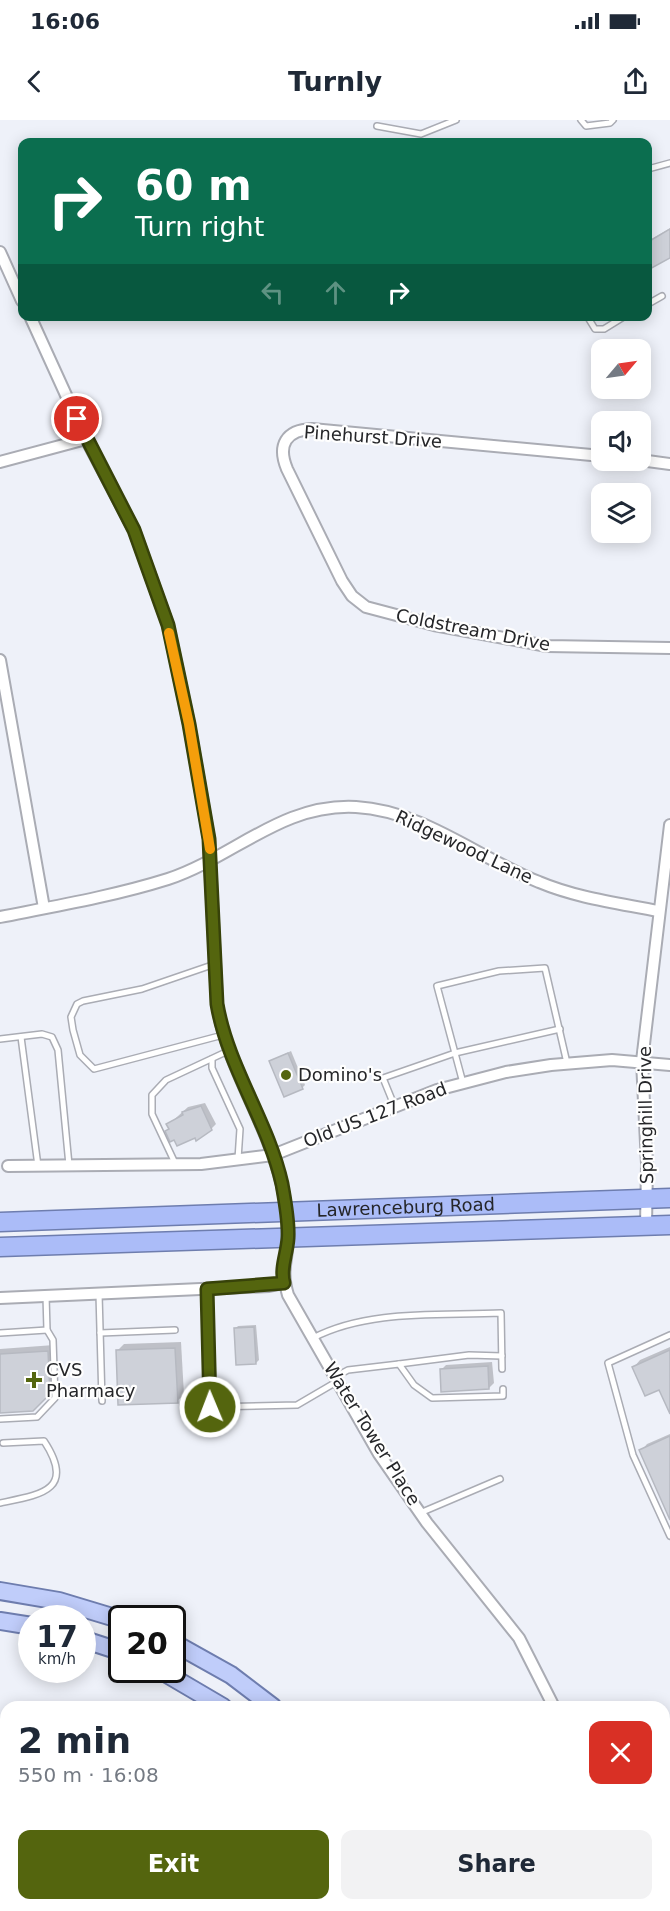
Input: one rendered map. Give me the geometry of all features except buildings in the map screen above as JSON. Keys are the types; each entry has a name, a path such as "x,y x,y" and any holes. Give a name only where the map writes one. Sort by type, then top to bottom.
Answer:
{"highway":[{"name":"Lawrenceburg Road","path":"0,1222 670,1198"},
{"name":"Lawrenceburg Road","path":"0,1247 670,1225"}],"main road":[{"path":"0,1591 59,1601 108,1616"},
{"path":"0,1621 18,1624"},
{"path":"186,1650 231,1675 265,1701"},
{"path":"182,1683 213,1701"}],"street":[{"path":"0,252 4,273 18,295"},
{"path":"0,1298 207,1289 284,1283 282,1275 288,1237 273,1155 228,1052 223,1035 217,1004 211,861 189,724 168,625 134,530 86,439 32,321"},
{"name":"Pinehurst Drive","path":"352,596 283,460 283,443 292,433 300,430 327,430 591,455"},
{"path":"0,462 86,439"},
{"path":"651,461 670,464"},
{"name":"Coldstream Drive","path":"352,596 366,607 434,625 547,646 670,648"},
{"path":"0,660 44,908"},
{"name":"Ridgewood Lane","path":"0,917 168,878 211,861 260,830 293,816 326,808 368,808 423,824 540,882 597,899 658,910"},
{"name":"Springhill Drive","path":"646,1226 642,1061 658,910 670,830"},
{"name":"Old US 127 Road","path":"4,1166 176,1164 273,1155 394,1106 463,1083 506,1072 567,1063 642,1061 670,1065"},
{"name":"Water Tower Place","path":"284,1283 380,1454 420,1513 519,1638 551,1701"}],"lane":[{"path":"377,126 421,134 456,120"},
{"path":"581,120 586,126 610,123 613,120"},
{"path":"652,168 670,164"},
{"path":"652,302 662,296"},
{"path":"589,321 595,329 604,329 617,321"},
{"path":"215,964 142,989 83,1001 73,1010 71,1017 80,1055 94,1069 223,1035"},
{"path":"463,1083 436,986 498,971 545,968 567,1063"},
{"path":"394,1106 383,1078 455,1053 560,1029"},
{"path":"0,1039 42,1034 52,1037 58,1050 69,1165"},
{"path":"21,1037 38,1166"},
{"path":"176,1164 152,1114 152,1095 160,1084 228,1052"},
{"path":"213,1059 212,1068 240,1129 238,1159"},
{"path":"207,1289 210,1407 297,1405 348,1370 469,1355 502,1356"},
{"path":"99,1294 102,1401"},
{"path":"0,1419 37,1417 55,1398 53,1340 47,1330 46,1296"},
{"path":"313,1338 334,1327 377,1319 501,1313 502,1369"},
{"path":"0,1333 47,1330"},
{"path":"100,1333 175,1330"},
{"path":"670,1335 608,1363 633,1455 670,1536"},
{"path":"399,1364 414,1385 432,1398 503,1396 503,1389"},
{"path":"0,1503 44,1494 54,1484 56,1471 53,1455 44,1441 3,1443"},
{"path":"420,1513 500,1479"}],"slow traffic":[{"path":"169,633 189,724 210,849"}],"place":[{"name":"Domino's","path":"286,1075"},
{"name":"CVS Pharmacy","path":"34,1380"}],"route":[{"path":"77,419 134,530 168,625 189,724 209,839 220,1027 226,1046 264,1130 282,1185 288,1237 282,1275 284,1283 269,1286 207,1289 210,1407"}]}
